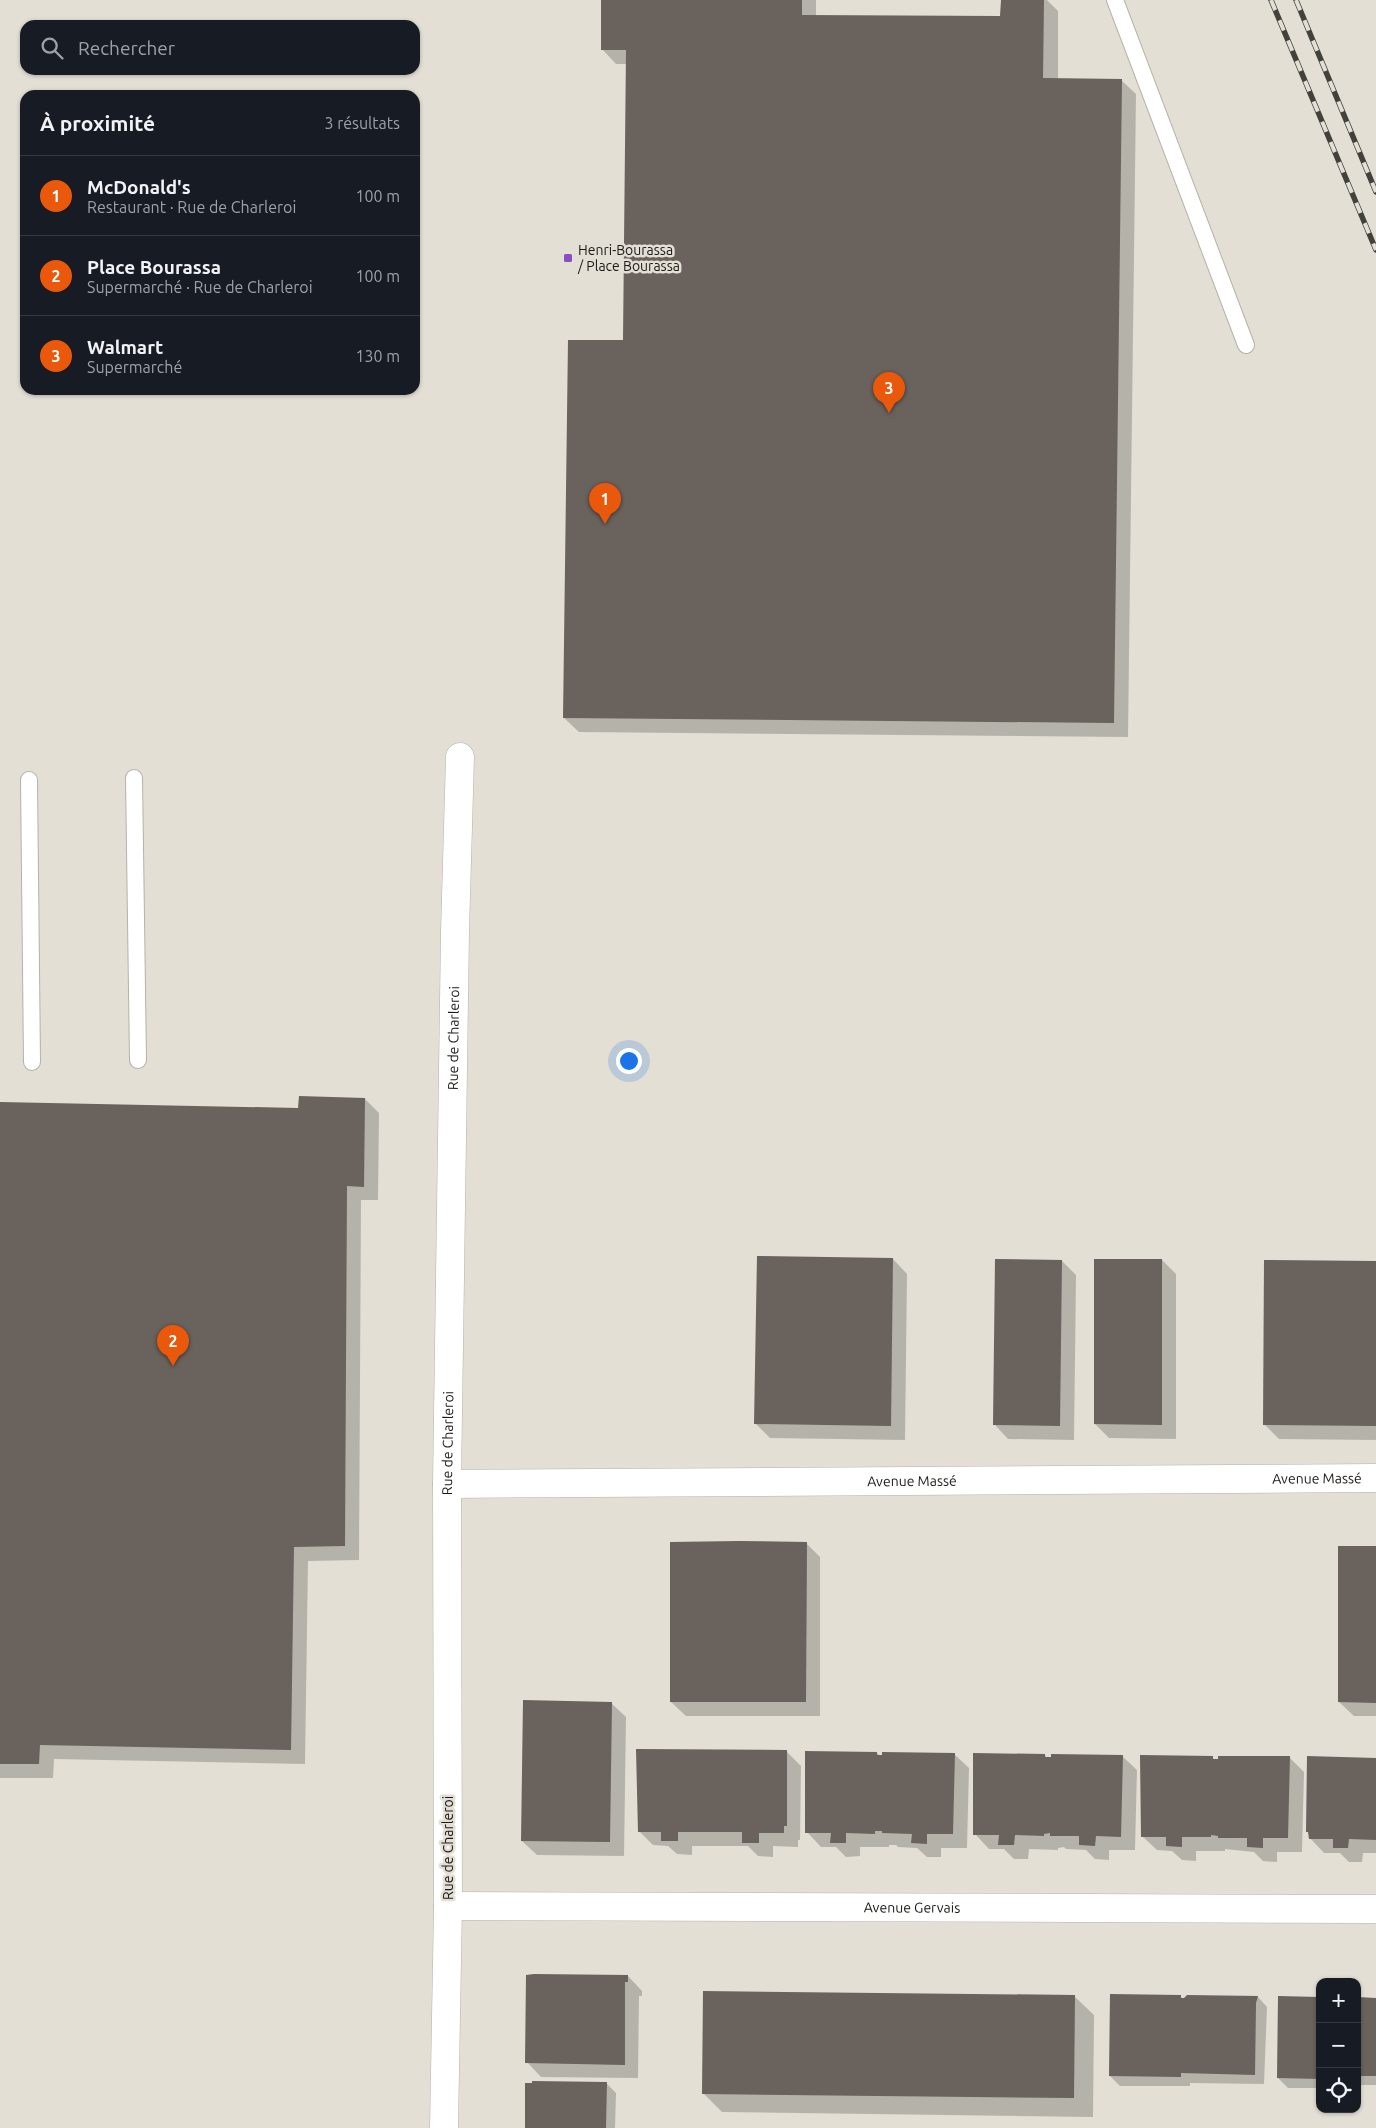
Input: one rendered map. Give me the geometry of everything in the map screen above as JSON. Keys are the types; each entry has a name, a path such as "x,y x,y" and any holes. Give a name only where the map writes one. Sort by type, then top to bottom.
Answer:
{"street":[{"name":"Rue de Charleroi","path":"444,2128 448,1906 447,1484 455,932 460,757"},
{"name":"Avenue Massé","path":"447,1484 1376,1478"},
{"name":"Avenue Gervais","path":"448,1906 1376,1908"}],"lane":[{"path":"1115,0 1246,345"},
{"path":"134,778 138,1060"},
{"path":"29,780 32,1062"}],"building":[{"path":"601,0 802,0 802,15 1000,16 1001,0 1044,0 1043,78 1122,79 1114,723 563,718 568,340 623,340 626,50 601,50"},
{"path":"299,1096 365,1098 364,1187 347,1186 345,1546 294,1547 291,1750 40,1745 39,1764 0,1764 0,1102 298,1108"},
{"path":"757,1256 893,1258 891,1426 754,1424"},
{"path":"995,1259 1062,1260 1060,1426 993,1425"},
{"path":"1094,1259 1162,1259 1162,1425 1094,1424"},
{"path":"1264,1260 1376,1261 1376,1426 1263,1425"},
{"path":"670,1542 807,1542 806,1702 670,1702"},
{"path":"1338,1546 1376,1546 1376,1703 1338,1702"},
{"path":"523,1700 612,1702 610,1842 521,1841"},
{"path":"636,1749 787,1750 787,1826 784,1826 784,1833 759,1833 759,1843 742,1843 742,1832 678,1832 678,1841 661,1841 661,1832 638,1832"},
{"path":"805,1751 877,1752 877,1755 882,1755 882,1752 955,1753 953,1834 927,1834 927,1844 911,1843 912,1834 882,1833 882,1831 875,1831 875,1834 846,1833 846,1843 830,1843 831,1833 805,1833"},
{"path":"973,1753 1045,1754 1045,1757 1051,1757 1051,1754 1123,1755 1121,1837 1096,1836 1095,1846 1079,1845 1079,1836 1050,1836 1050,1833 1044,1834 1044,1836 1015,1835 1014,1845 998,1845 999,1835 973,1835"},
{"path":"1140,1755 1213,1756 1213,1759 1218,1759 1218,1756 1290,1756 1288,1838 1263,1838 1263,1848 1247,1847 1247,1838 1218,1838 1218,1836 1211,1835 1211,1837 1182,1837 1182,1847 1166,1846 1166,1837 1141,1837"},
{"path":"1307,1756 1376,1758 1376,1840 1349,1839 1348,1848 1333,1848 1333,1839 1309,1839 1308,1832 1306,1832"},
{"path":"526,1975 628,1975 628,1982 625,1982 625,2065 525,2063"},
{"path":"703,1991 1075,1995 1074,2098 702,2094"},
{"path":"1110,1994 1181,1995 1181,1998 1187,1995 1258,1996 1256,2003 1255,2075 1181,2073 1181,2077 1109,2076"},
{"path":"1278,1996 1316,1997 1316,2079 1277,2078"},
{"path":"1361,1997 1376,1998 1376,2076 1361,2076"},
{"path":"532,2081 607,2082 606,2128 525,2128 525,2083 532,2083"}],"railway":[{"path":"1271,0 1376,250"},
{"path":"1296,0 1376,192"}],"place":[{"name":"Henri-Bourassa / Place Bourassa","path":"568,258"},
{"name":"Walmart","path":"889,413"},
{"name":"McDonald's","path":"605,524"},
{"name":"Place Bourassa","path":"173,1366"}]}
